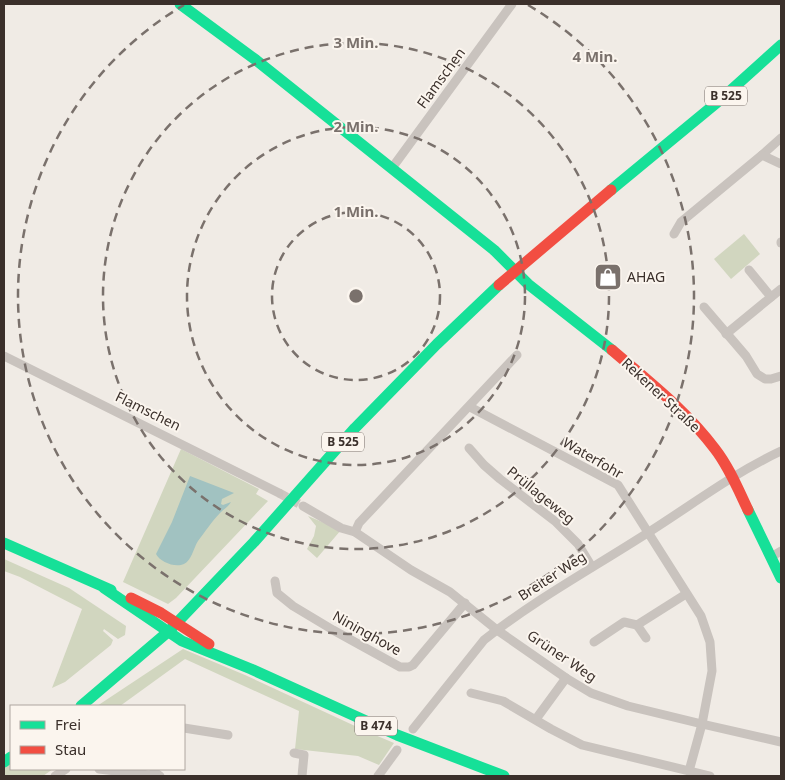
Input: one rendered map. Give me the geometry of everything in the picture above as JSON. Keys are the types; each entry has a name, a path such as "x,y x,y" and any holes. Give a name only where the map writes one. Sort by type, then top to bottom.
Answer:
{"main road":[{"name":"Rekener Straße","path":"181,4 256,60 494,250 528,284 656,387 694,423 716,450 776,554 781,578"},
{"name":"B 525","path":"82,705 173,627 254,542 355,428 437,344 515,270 720,100 781,45"},
{"name":"B 474","path":"4,543 104,588 173,627 182,641 251,669 397,735 504,776"}],"street":[{"name":"Flamschen","path":"392,168 512,4"},
{"path":"674,234 681,222 781,138"},
{"path":"762,155 781,164"},
{"path":"749,270 771,297"},
{"path":"726,334 781,288"},
{"path":"704,307 746,356 757,374 771,379 781,376"},
{"name":"Flamschen","path":"4,356 279,493"},
{"path":"355,532 359,523 420,457 518,356"},
{"name":"Waterfohr","path":"470,407 618,486 686,594 705,626 713,660 711,682 690,771"},
{"name":"Prüllageweg","path":"469,448 489,470 578,544 592,567"},
{"name":"Breiter Weg","path":"413,729 484,640 540,599 648,533 732,477 781,451"},
{"name":"Grüner Weg","path":"303,506 341,528 355,532 411,570 450,592 498,630 566,678 591,693 628,706 781,742"},
{"name":"Nininghove","path":"276,581 277,593 293,606 395,665 404,668 413,665 465,603"},
{"path":"637,625 686,594"},
{"path":"594,642 624,622 637,625 646,638"},
{"path":"536,719 566,678"},
{"path":"472,693 503,701 582,745 710,776"},
{"path":"185,728 228,735"},
{"path":"378,776 396,750"},
{"path":"294,753 304,755 302,776"},
{"path":"107,770 149,775 158,773"}],"green space":[{"path":"744,234 760,254 731,279 714,259"},
{"path":"181,449 259,489 256,494 268,501 176,598 168,604 123,582"},
{"path":"308,516 341,530 317,558 307,549 314,536 316,526"},
{"path":"4,559 69,588 126,626 125,635 118,639 104,629 103,631 113,640 111,645 65,682 52,688 82,609 20,577 4,571"},
{"path":"183,649 394,743 379,765 358,756 295,749 299,711 185,659 121,705 99,705"},
{"path":"10,764 10,770 52,770 43,776 4,776 4,768"}],"water":[{"path":"190,476 234,493 222,499 221,504 223,505 231,502 214,519 198,541 189,560 184,564 172,565 161,560 156,554 172,522"}],"tunnel":[{"path":"279,493 303,506"}],"traffic: fast":[{"path":"180,4 256,60 494,250 528,284 612,350"},
{"path":"611,190 720,100 781,45"},
{"path":"82,705 169,631 254,542 355,428 437,344 499,285"},
{"path":"748,510 781,578"},
{"path":"4,543 111,590"},
{"path":"104,588 182,641 251,669 397,735 504,776"},
{"path":"4,762 10,758"}],"traffic: jam":[{"path":"499,285 611,190"},
{"path":"612,350 666,396 704,435 725,463 748,510"},
{"path":"131,598 161,613 209,644"}],"place":[{"name":"AHAG","path":"608,277"}]}
